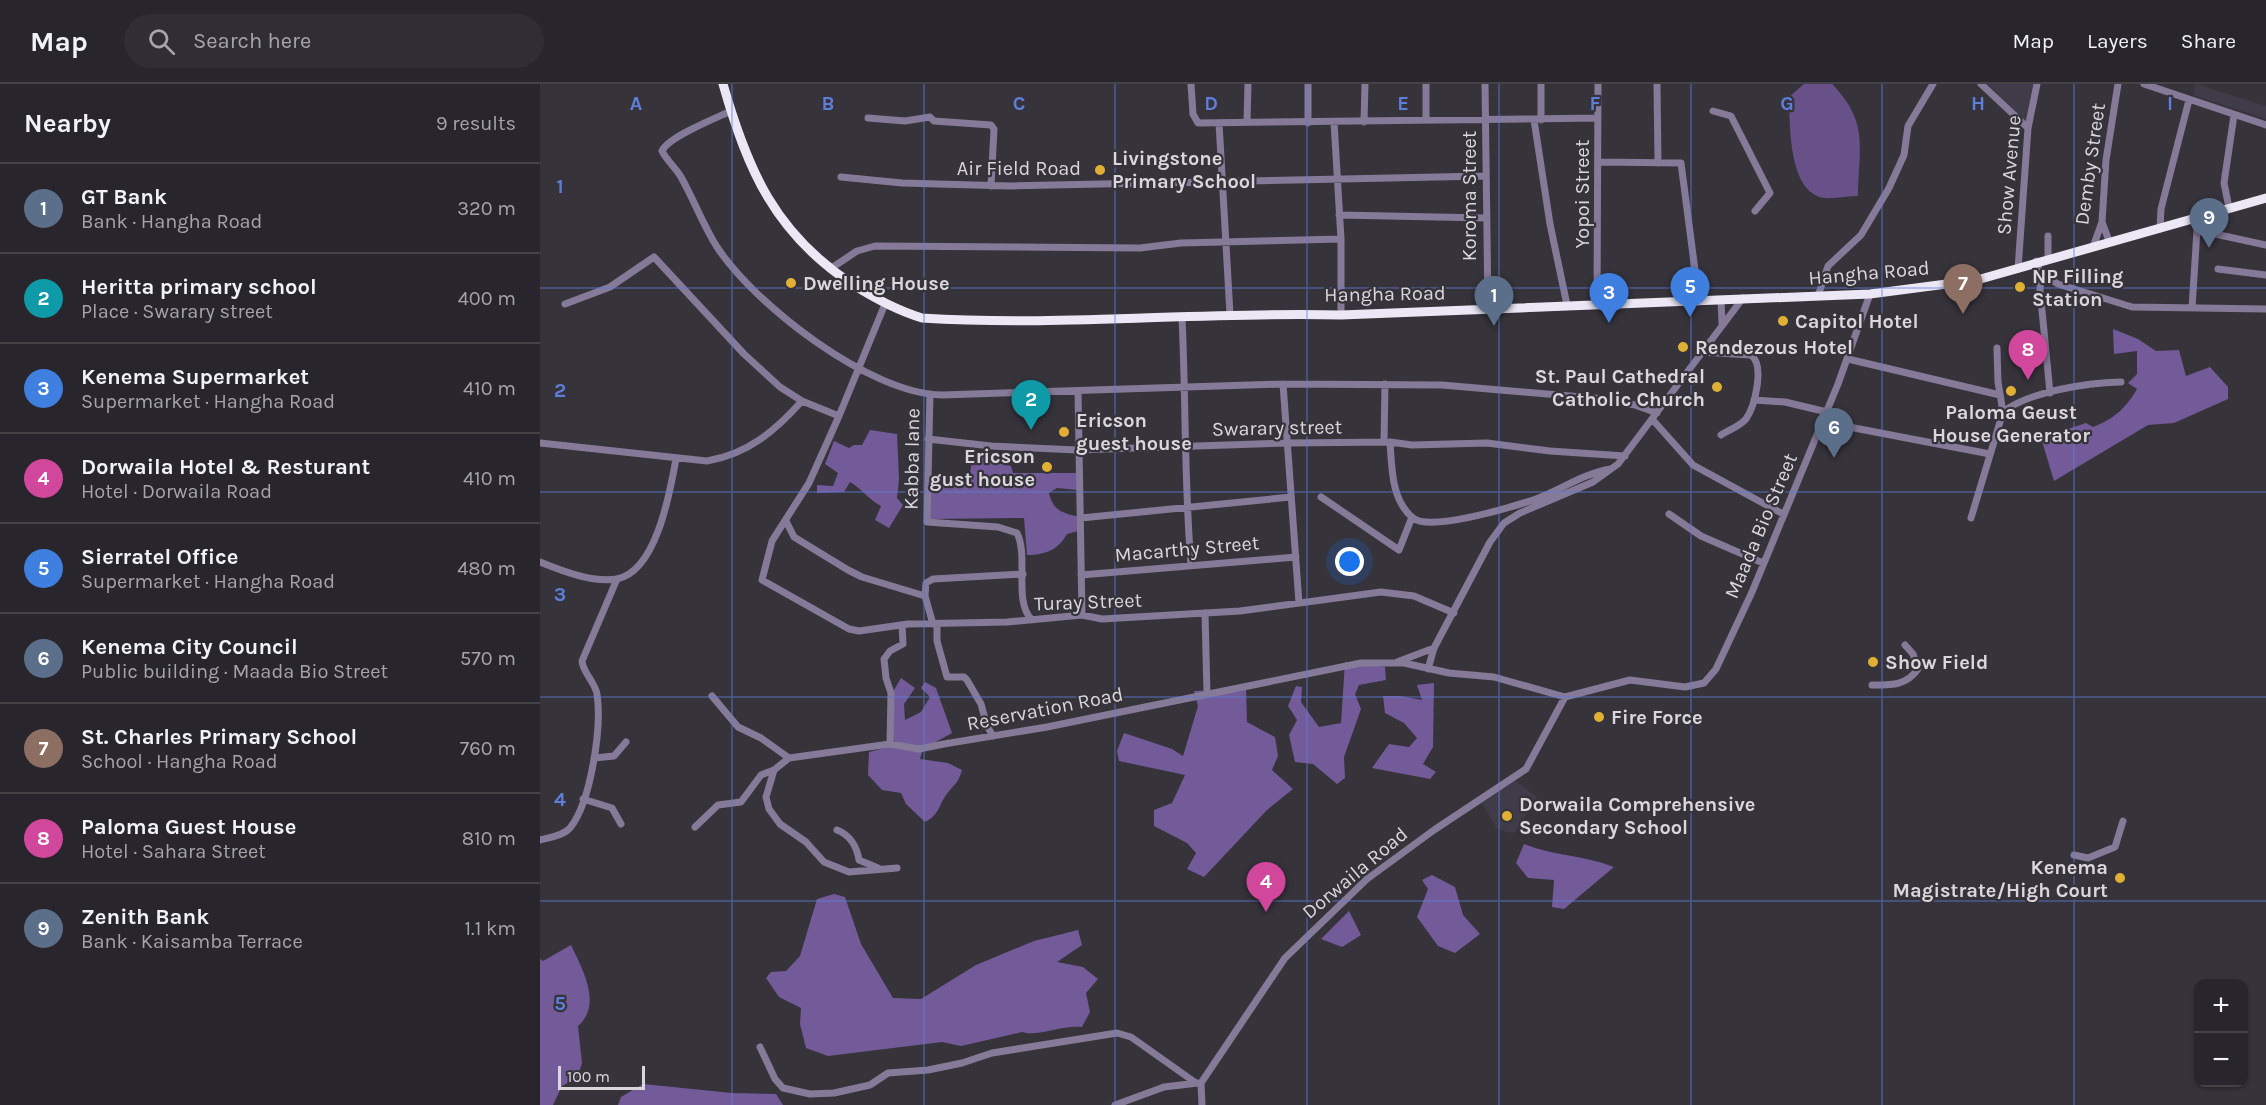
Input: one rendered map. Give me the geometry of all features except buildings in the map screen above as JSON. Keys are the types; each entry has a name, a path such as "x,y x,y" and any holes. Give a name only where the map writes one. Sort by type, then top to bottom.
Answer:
{"highway":[{"name":"Hangha Road","path":"723,84 743,146 773,207 801,244 830,269 885,304 922,318 1182,318 1230,314 1341,315 1870,294 1977,280 2018,270 2036,261 2160,229 2266,198"}],"street":[{"path":"1191,84 1196,121 1219,123 1598,118"},
{"path":"1247,122 1248,84"},
{"path":"1308,84 1308,123"},
{"path":"1364,122 1365,84"},
{"path":"1426,84 1426,120"},
{"name":"Koroma Street","path":"1485,84 1488,309"},
{"path":"1541,84 1538,120 1550,224 1568,305"},
{"name":"Yopoi Street","path":"1597,304 1600,162 1598,84"},
{"path":"1657,84 1658,163"},
{"path":"1818,296 1828,266 1861,235 1889,188 1904,155 1908,126 1933,84"},
{"path":"1981,84 2028,128"},
{"name":"Show Avenue","path":"2018,270 2028,128 2037,84"},
{"name":"Demby Street","path":"2093,247 2102,222 2106,160 2118,84"},
{"path":"2144,84 2266,125"},
{"path":"2160,229 2161,209 2189,100"},
{"path":"731,111 666,145 663,151 680,175 718,248 758,296 793,325 858,366 906,388 930,394 1283,384 1385,384 1500,388 1616,401 1654,416 1693,465 1783,514"},
{"path":"1713,111 1731,116 1770,193 1755,211"},
{"path":"2229,208 2224,183 2234,115"},
{"path":"868,118 905,121 930,117 934,122 991,124 994,129 991,186"},
{"path":"1334,122 1341,238 1341,315"},
{"path":"1219,123 1230,314"},
{"path":"1600,162 1679,162 1682,165 1699,301"},
{"name":"Air Field Road","path":"841,177 902,183 991,186 1485,176"},
{"path":"1339,215 1486,218"},
{"path":"2192,308 2197,230 2193,218"},
{"path":"2102,222 2109,241"},
{"path":"2197,230 2266,245"},
{"path":"2048,236 2048,258"},
{"path":"830,269 857,251 875,246 1140,248 1341,238"},
{"path":"565,304 610,287 654,257 744,354 780,387 801,401 839,416"},
{"path":"2036,261 2041,274 2040,290 2050,393"},
{"path":"2218,269 2266,275"},
{"path":"2041,274 2072,289 2132,307 2266,309"},
{"name":"Maada Bio Street","path":"1565,697 1617,682 1653,681 1695,686 1711,676 1823,422 1870,294"},
{"path":"1428,669 1434,648 1494,536 1504,523 1520,513 1584,487 1625,456 1700,352 1743,298"},
{"path":"1721,300 1722,323"},
{"path":"885,304 809,483 786,521 794,537 848,570 862,577 925,596"},
{"path":"1182,318 1186,508 1191,564"},
{"path":"1971,518 2002,408 1997,348"},
{"path":"1700,352 1753,356 1756,361 1758,378 1754,400 1745,419 1721,435"},
{"path":"1848,358 2000,395"},
{"path":"2002,408 2050,393 2096,383 2121,382"},
{"path":"1283,384 1299,603"},
{"path":"1385,384 1387,442 1395,489 1399,500 1412,517 1419,522 1438,523 1532,500 1597,471 1612,468"},
{"path":"1077,391 1082,615"},
{"name":"Kabba lane","path":"930,394 928,523 1012,530 1019,537 1023,574"},
{"path":"1754,400 1785,402 1827,412"},
{"path":"540,443 676,459 715,459 750,446 770,434 801,401"},
{"path":"1823,422 1990,454"},
{"name":"Swarary street","path":"928,439 991,446 1077,450 1287,443 1387,442 1412,445 1487,443 1550,451 1625,456"},
{"path":"540,562 586,576 616,579 633,572 649,551 669,498 676,459"},
{"path":"1081,518 1291,497"},
{"path":"1321,497 1399,550 1412,517"},
{"path":"1516,504 1520,513"},
{"path":"1669,514 1701,536 1763,562"},
{"name":"Turay Street","path":"786,521 770,548 763,575 764,583 849,628 859,631 902,625 1032,620 1082,615 1102,619 1259,609 1382,592 1414,596 1454,613"},
{"name":"Macarthy Street","path":"1081,575 1296,557"},
{"path":"993,736 987,726 981,704 967,680 964,677 952,679 947,677 935,625 925,596 926,583 933,579 1023,574 1023,607 1032,620"},
{"path":"540,840 568,830 583,799 598,736 597,693 582,661 616,579"},
{"path":"1205,613 1208,694"},
{"path":"890,744 891,693 886,678 885,659 891,651 903,644 902,625"},
{"path":"1872,685 1903,683 1911,679 1918,669 1912,654 1905,645"},
{"path":"1396,663 1434,648"},
{"name":"Reservation Road","path":"789,758 890,744 919,749 1361,663 1396,663"},
{"path":"1396,663 1500,679 1565,697"},
{"path":"695,827 718,805 741,802 761,775 774,770 789,758 761,738 738,727 712,696"},
{"name":"Dorwaila Road","path":"1198,1083 1285,958 1367,879 1434,830 1526,769 1565,697"},
{"path":"594,758 614,756 626,742"},
{"path":"774,770 766,797 769,809 780,824 835,869 860,873 879,868 897,868"},
{"path":"583,799 612,808 621,824"},
{"path":"2074,855 2088,858 2115,847 2123,821"},
{"path":"837,830 846,834 852,841 860,860 879,868"},
{"path":"760,1047 775,1079 783,1088 810,1094 834,1093 870,1084 888,1073 928,1070 962,1063 992,1053 1117,1033 1131,1037 1198,1083 1202,1105"},
{"path":"1115,1105 1164,1087 1198,1083"}],"shaded area":[{"path":"1804,84 1832,84 1852,111 1857,123 1860,149 1858,196 1825,198 1813,194 1804,184 1798,171 1791,140 1789,97"},
{"path":"1988,84 2036,84 2026,123"},
{"path":"2196,84 2266,106 2266,119 2193,95"},
{"path":"2113,329 2138,339 2156,351 2179,350 2186,376 2210,367 2228,387 2228,399 2174,423 2148,425 2054,481 2041,438 2086,423 2093,427 2100,424 2119,412 2137,389 2128,383 2137,374 2137,351 2114,354"},
{"path":"870,430 897,434 899,479 897,498 903,505 889,528 875,520 881,506 850,482 844,492 817,493 817,485 833,486 838,473 825,464 834,441 849,448 862,445"},
{"path":"987,450 987,461 1011,466 1013,473 1078,473 1078,490 1057,488 1049,493 1056,507 1079,517 1078,531 1067,534 1055,548 1040,554 1027,555 1024,518 929,519 931,475 949,476 953,484 969,480 973,453"},
{"path":"1345,662 1385,667 1386,680 1359,685 1355,694 1361,709 1344,757 1345,778 1337,784 1313,764 1295,762 1289,735 1297,720 1288,706 1296,686 1302,687 1301,702 1319,727 1341,723"},
{"path":"901,678 915,688 904,704 905,720 921,712 930,697 921,688 925,682 936,688 952,733 923,749 920,759 948,763 962,770 958,781 946,795 936,814 925,822 906,804 901,793 882,790 868,775 869,752 889,747 894,690"},
{"path":"1434,683 1433,747 1423,764 1436,772 1430,779 1372,768 1389,744 1409,747 1417,738 1404,723 1385,713 1383,696 1422,700 1417,685"},
{"path":"1246,689 1247,722 1275,737 1278,756 1272,770 1293,789 1267,810 1204,877 1187,869 1196,853 1187,843 1154,826 1154,810 1172,803 1185,775 1119,761 1117,751 1124,733 1172,749 1183,756 1198,706 1194,691"},
{"name":"Dorwaila Comprehensive Secondary School","path":"1515,780 1537,797 1515,832 1511,833 1497,829 1482,803"},
{"path":"1524,844 1614,867 1564,909 1552,907 1554,880 1528,878 1516,863"},
{"path":"1432,875 1455,887 1463,915 1480,934 1455,953 1438,946 1417,917 1428,889 1422,880"},
{"path":"834,894 845,897 861,944 893,998 921,999 976,965 1034,941 1078,930 1082,945 1057,962 1083,967 1098,979 1086,993 1090,1012 1082,1027 1035,1033 1022,1032 961,1046 942,1042 828,1056 806,1048 800,1024 801,1008 779,997 766,978 771,972 786,971 800,956 817,899"},
{"path":"1349,911 1361,935 1342,947 1321,939"},
{"path":"571,945 585,975 590,997 585,1017 578,1026 582,1063 577,1078 562,1086 553,1105 540,1105 540,959 543,961"},
{"path":"643,1084 732,1093 776,1094 783,1105 618,1105 621,1097"}],"place":[{"name":"Livingstone Primary School","path":"1100,170"},
{"name":"Zenith Bank","path":"2209,248"},
{"name":"Dwelling House","path":"791,283"},
{"name":"NP Filling Station","path":"2020,287"},
{"name":"St. Charles Primary School","path":"1963,314"},
{"name":"Sierratel Office","path":"1690,317"},
{"name":"Capitol Hotel","path":"1783,321"},
{"name":"Kenema Supermarket","path":"1609,323"},
{"name":"GT Bank","path":"1494,326"},
{"name":"Rendezous Hotel","path":"1683,347"},
{"name":"Paloma Guest House","path":"2028,380"},
{"name":"St. Paul Cathedral Catholic Church","path":"1717,387"},
{"name":"Paloma Geust House Generator","path":"2011,391"},
{"name":"Heritta primary school","path":"1031,430"},
{"name":"Ericson guest house","path":"1064,432"},
{"name":"Kenema City Council","path":"1834,458"},
{"name":"Ericson gust house","path":"1047,467"},
{"name":"Show Field","path":"1873,662"},
{"name":"Fire Force","path":"1599,717"},
{"name":"Dorwaila Comprehensive Secondary School","path":"1507,816"},
{"name":"Kenema Magistrate/High Court","path":"2120,878"},
{"name":"Dorwaila Hotel & Resturant","path":"1266,912"}]}
